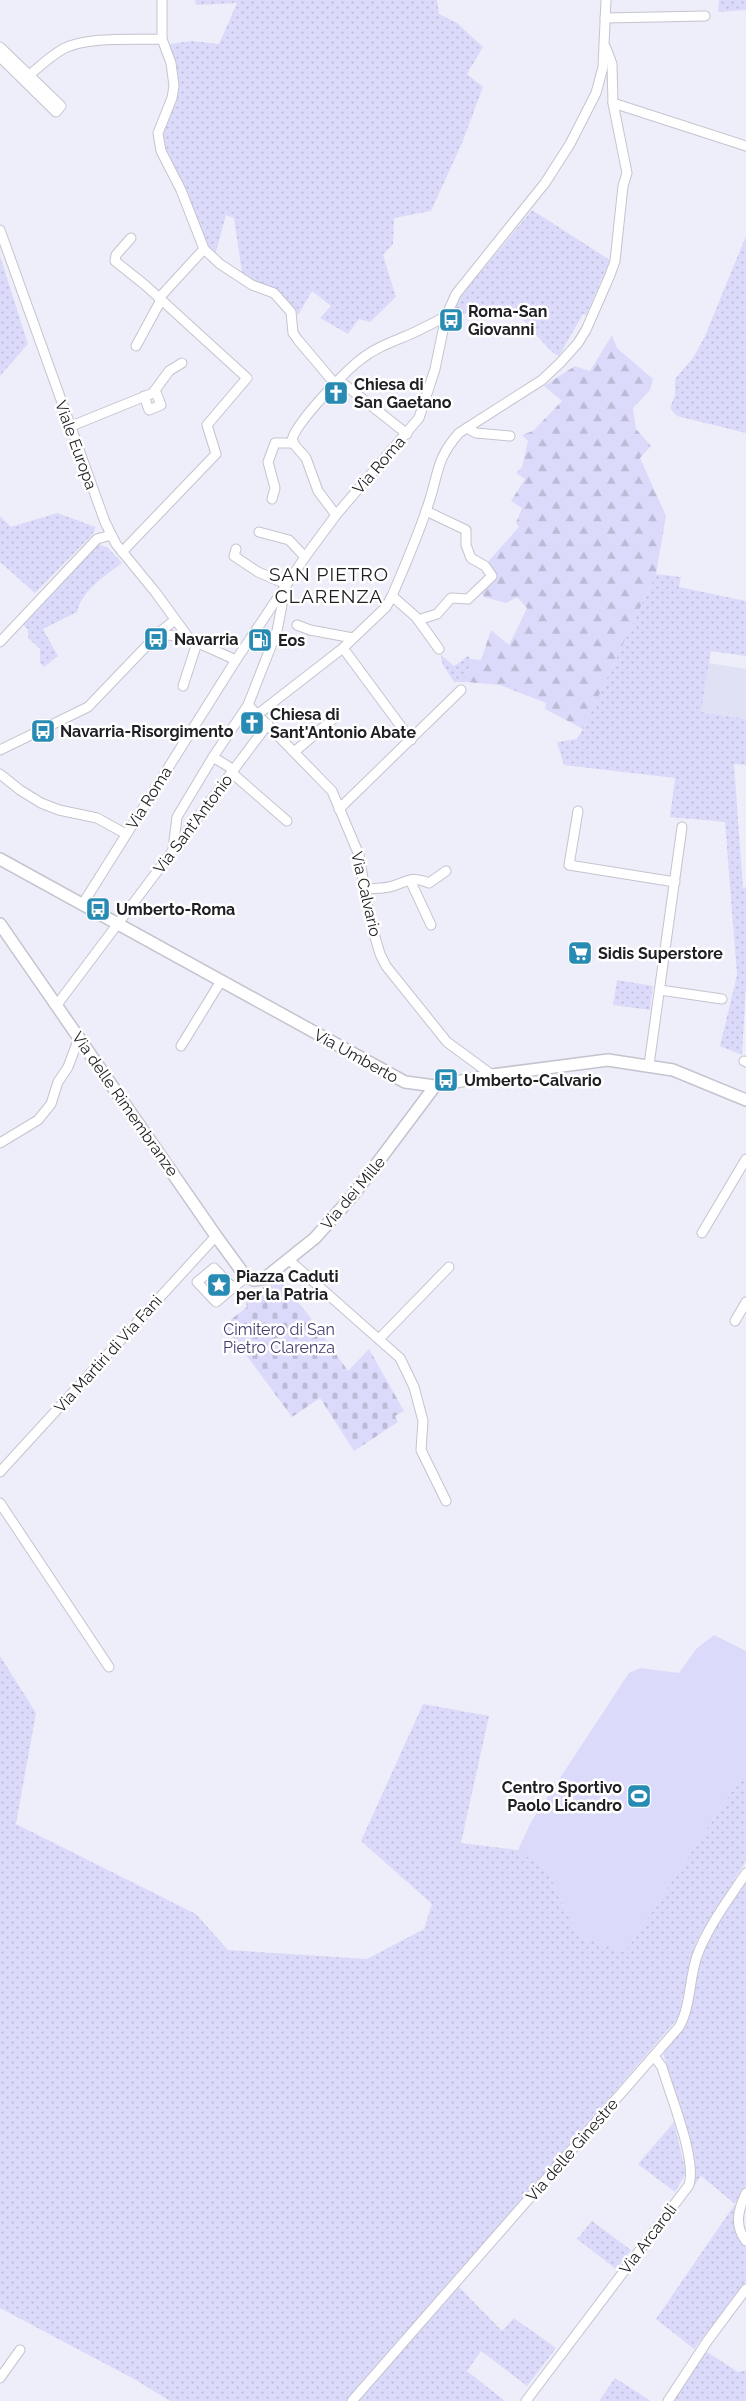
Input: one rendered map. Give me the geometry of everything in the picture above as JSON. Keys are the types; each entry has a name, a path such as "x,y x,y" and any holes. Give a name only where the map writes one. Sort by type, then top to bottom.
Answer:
{"main road":[{"name":"Via Umberto","path":"0,859 392,1076 417,1085 435,1086 492,1075 608,1060 649,1064 686,1074 746,1100"},
{"name":"Via delle Rimembranze","path":"0,924 216,1236 250,1279"},
{"name":"Via dei Mille","path":"250,1279 266,1278 315,1238 336,1215 401,1133 435,1086"}],"street":[{"path":"162,0 162,39 171,64 174,86 172,98 158,133 161,151 181,190 204,250 220,264 252,285 274,293 291,312 293,333 338,383 407,434"},
{"name":"Via Roma","path":"82,905 236,660 304,556 336,515 419,418 426,401 446,316 456,294 532,202 570,144 596,93 603,67 606,0"},
{"path":"605,18 705,16"},
{"path":"27,78 61,50 80,43 162,39"},
{"path":"258,714 343,648 386,607 426,511 441,456 454,439 467,428 542,380 560,364 578,343 586,330 615,261 623,186 627,173 613,103 612,64 605,44"},
{"path":"0,47 27,78"},
{"path":"0,57 27,78"},
{"path":"613,103 746,146"},
{"name":"Viale Europa","path":"0,230 69,427 111,534 122,552 194,642"},
{"path":"122,552 216,454 207,425 247,378 115,261 116,255 131,238"},
{"path":"136,346 160,299 204,250"},
{"path":"336,515 318,491 306,458 294,444 292,437 296,429 360,360 393,340 425,328 446,316"},
{"path":"69,427 155,390 168,371 182,363"},
{"path":"144,396 149,410 161,405 155,390"},
{"path":"467,428 476,433 510,436"},
{"path":"272,499 275,488 268,462 275,443 294,444"},
{"path":"418,620 436,614 451,598 468,599 492,576 485,566 470,558 466,545 466,530 426,511"},
{"path":"259,532 289,540 304,556"},
{"path":"0,642 97,538 111,534"},
{"path":"173,849 177,817 213,757 248,705 278,631 286,584 258,572 234,556 236,549"},
{"path":"392,596 418,620 439,649"},
{"path":"0,750 88,707 156,634 175,620"},
{"path":"298,625 310,630 353,638"},
{"path":"156,634 166,634 194,642 236,660"},
{"path":"183,686 194,642"},
{"path":"343,648 411,740"},
{"path":"339,809 461,690"},
{"name":"Via Calvario","path":"248,705 332,791 359,855 370,920 380,954 386,966 447,1042 492,1075"},
{"path":"294,752 332,720 333,715"},
{"name":"Via Sant'Antonio","path":"56,1006 268,724"},
{"path":"213,757 233,771 287,820"},
{"path":"0,774 20,790 41,803 59,810 97,818 126,834"},
{"path":"578,811 569,865 675,882"},
{"path":"649,1064 682,827"},
{"path":"365,889 393,886 404,880 420,880 429,883 446,871"},
{"path":"410,880 431,925"},
{"path":"180,1046 221,981"},
{"path":"660,990 722,999"},
{"path":"0,1143 38,1120 51,1104 58,1082 68,1068 79,1038"},
{"path":"471,1061 474,1072 472,1079"},
{"path":"702,1233 746,1159"},
{"name":"Via Martiri di Via Fani","path":"0,1472 216,1236"},
{"path":"289,1260 400,1358 414,1387 422,1421 421,1450 446,1501"},
{"path":"379,1339 449,1266"},
{"path":"233,1288 250,1279"},
{"path":"735,1321 746,1302"},
{"path":"0,1502 109,1667"},
{"name":"Via delle Ginestre","path":"352,2401 654,2056 683,2019 697,1957 716,1920 746,1873"},
{"name":"Via Arcaroli","path":"526,2401 689,2185 691,2178 690,2160 662,2067 654,2056"},
{"path":"744,2196 738,2224 746,2242"},
{"path":"668,2401 708,2340 745,2290"},
{"path":"0,2378 20,2350"}],"shaded area":[{"path":"709,663 746,669 746,719 701,712"}],"green space":[{"path":"195,0 437,0 439,14 457,23 483,47 467,74 483,87 462,143 431,211 394,218 393,244 383,255 396,297 370,322 359,319 348,334 320,318 331,306 312,291 298,315 274,287 255,282 242,273 234,218 226,215 215,255 203,242 193,209 164,145 164,127 177,95 179,82 170,44 192,41 219,44 237,3 196,5"},
{"path":"719,0 746,0 746,10 718,12"},
{"path":"532,210 610,260 586,315 583,314 559,356 526,327 527,323 514,314 506,316 478,310 452,317 461,296"},
{"path":"746,236 746,433 677,416 670,408 675,395 675,379 693,358 705,336"},
{"path":"0,256 28,344 0,376"},
{"path":"612,335 617,348 653,379 650,390 633,408 636,429 651,446 640,458 666,516 656,574 583,729 545,709 546,703 500,685 466,682 471,659 481,660 491,630 509,645 527,608 517,597 506,603 484,597 481,592 498,577 486,564 519,527 516,523 522,508 511,501 525,479 516,473 522,467 528,441 522,435 533,431 562,401 544,386 575,366 590,371"},
{"path":"57,513 96,527 92,535 35,593 0,562 0,516 11,527"},
{"path":"99,544 108,548 122,563 89,590 77,612 43,629 58,656 44,667 40,663 40,649 28,638 28,629 23,625"},
{"path":"656,574 681,577 679,587 746,601 746,656 711,651 701,712 746,719 746,765 734,764 743,888 746,887 746,985 742,1055 720,1046 737,975 725,822 670,817 675,778 564,765 557,742 577,739 583,729"},
{"path":"440,654 454,666 468,656 471,659 466,682 454,682 443,665"},
{"path":"617,980 653,986 650,1010 613,1005"},
{"name":"Cimitero di San Pietro Clarenza","path":"277,1277 307,1313 348,1371 369,1349 404,1411 395,1416 398,1422 354,1451 320,1398 292,1417 224,1325 247,1307 246,1301"},
{"name":"Centro Sportivo Paolo Licandro","path":"714,1635 746,1651 746,1770 625,1952 578,1936 547,1870 518,1850 531,1822 629,1673 640,1668 679,1673 696,1649"},
{"path":"0,1656 36,1713 16,1824 196,1914 228,1950 367,1959 424,1929 432,1904 361,1841 423,1704 489,1716 461,1843 518,1850 547,1870 578,1936 625,1952 746,1770 746,1861 697,1940 690,1961 679,2017 348,2401 170,2401 134,2379 0,2308"},
{"path":"746,1880 746,2186 735,2204 701,2176 694,2186 695,2159 663,2053 686,2024 700,1958 719,1922"},
{"path":"674,2122 686,2173 675,2192 638,2164"},
{"path":"735,2204 733,2221 737,2234 746,2247 746,2282 694,2349 656,2319"},
{"path":"592,2221 631,2250 616,2269 577,2239"},
{"path":"459,2287 502,2331 514,2318 556,2348 527,2386 481,2351 467,2371 505,2401 357,2401"},
{"path":"704,2350 738,2372 746,2370 746,2401 671,2401"},
{"path":"615,2378 651,2401 599,2401"}],"place":[{"name":"Roma-San Giovanni","path":"451,320"},
{"name":"Chiesa di San Gaetano","path":"336,393"},
{"name":"Navarria","path":"156,639"},
{"name":"Eos","path":"260,640"},
{"name":"Chiesa di Sant'Antonio Abate","path":"252,723"},
{"name":"Navarria-Risorgimento","path":"43,731"},
{"name":"Umberto-Roma","path":"98,909"},
{"name":"Sidis Superstore","path":"580,953"},
{"name":"Umberto-Calvario","path":"446,1080"},
{"name":"Piazza Caduti per la Patria","path":"219,1285"},
{"name":"Centro Sportivo Paolo Licandro","path":"639,1796"}],"district":[{"name":"SAN PIETRO CLARENZA","path":"329,585"}]}
